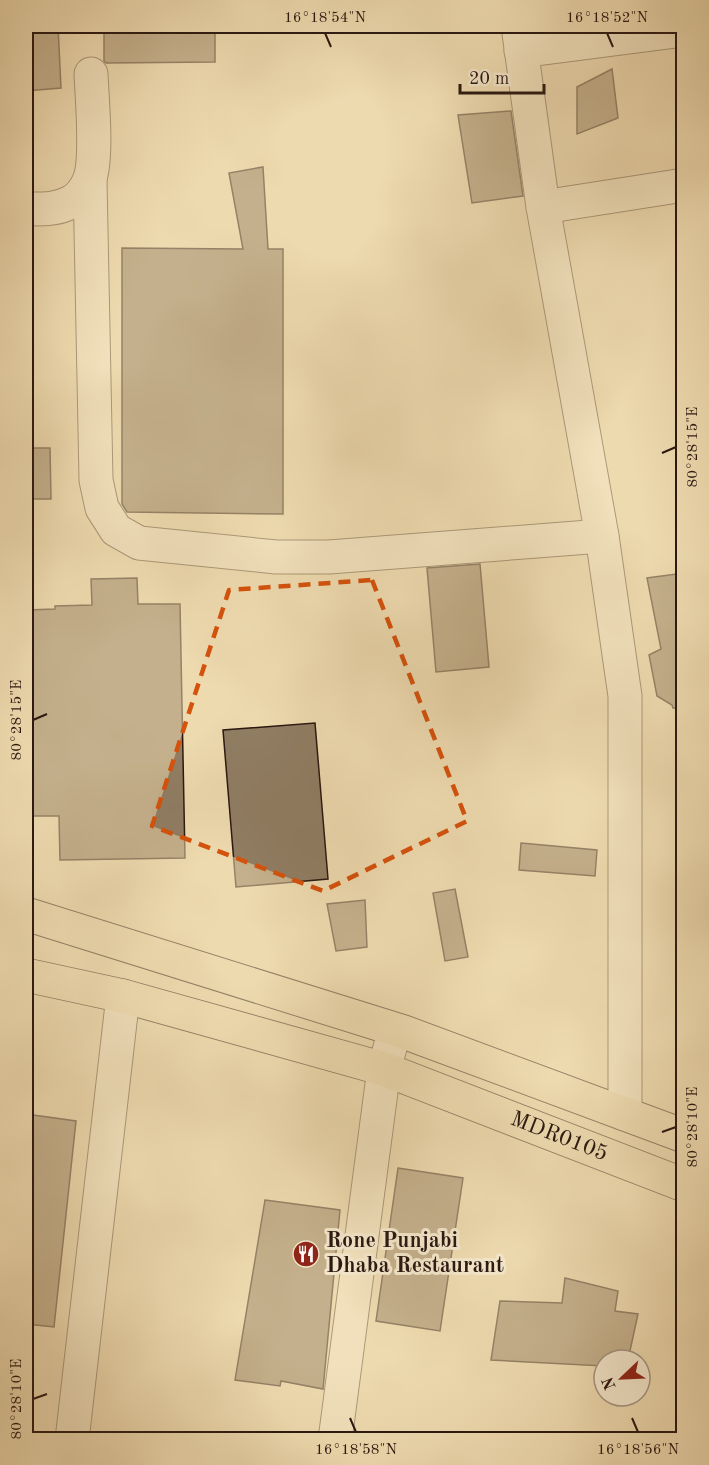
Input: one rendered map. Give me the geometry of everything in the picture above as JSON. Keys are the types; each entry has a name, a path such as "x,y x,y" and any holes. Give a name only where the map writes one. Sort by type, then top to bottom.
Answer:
{"main road":[{"name":"MDR0105","path":"26,914 395,1030 684,1136"},
{"name":"MDR0105","path":"26,975 123,996 384,1068 684,1185"}],"street":[{"path":"625,1114 625,696 602,536 543,207 520,38 684,30"},
{"path":"91,74 93,163 90,180 96,480 102,508 116,530 139,543 276,557 329,557 602,536"},
{"path":"26,209 53,209 71,203 83,193 90,180"},
{"path":"543,207 684,185"},
{"path":"72,1440 123,996"},
{"path":"335,1440 384,1068 395,1030"}],"highlighted area":[{"path":"372,580 467,821 323,891 152,826 229,590"}],"building":[{"path":"26,26 58,26 61,88 26,91"},
{"path":"104,26 215,26 215,62 106,63 104,61"},
{"path":"612,69 618,118 577,134 577,87"},
{"path":"511,111 523,196 472,203 458,115"},
{"path":"263,167 268,249 283,249 283,514 127,512 122,504 122,248 243,249 229,173"},
{"path":"26,448 50,448 51,499 26,499"},
{"path":"480,564 489,667 436,672 427,568"},
{"path":"684,573 684,712 673,708 657,696 649,655 661,649 647,578"},
{"path":"137,578 138,604 180,604 185,858 60,860 59,816 26,816 26,610 92,605 91,579"},
{"path":"315,723 328,879 236,887 223,730"},
{"path":"521,843 597,850 595,876 519,870"},
{"path":"455,889 468,957 445,961 433,893"},
{"path":"365,900 367,947 336,951 327,904"},
{"path":"26,1114 76,1121 54,1327 26,1324"},
{"path":"398,1168 463,1178 440,1331 376,1321"},
{"path":"265,1200 340,1210 323,1389 281,1381 280,1386 235,1380"},
{"path":"565,1278 618,1291 615,1311 638,1314 631,1348 592,1348 592,1365 491,1360 500,1301 562,1303"}],"place":[{"name":"Rone Punjabi Dhaba Restaurant","path":"306,1254"}]}
